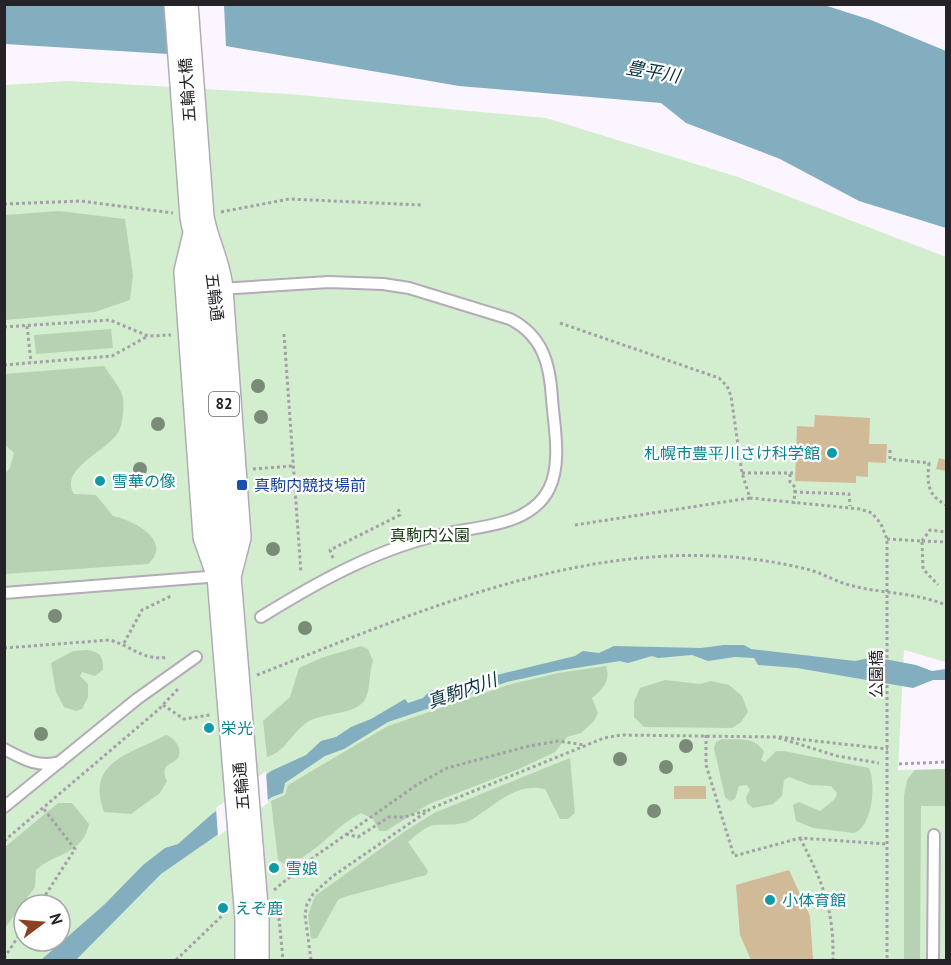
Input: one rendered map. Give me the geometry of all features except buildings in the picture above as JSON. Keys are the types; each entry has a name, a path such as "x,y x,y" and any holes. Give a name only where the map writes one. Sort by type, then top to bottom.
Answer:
{"main road":[{"name":"五輪大橋","path":"181,4 194,176"},
{"name":"五輪通","path":"194,176 210,223 216,289 234,537 224,576 222,714 251,896 252,960"},
{"name":"五輪通","path":"210,223 191,272 210,536 224,576"}],"lane":[{"path":"216,289 329,282 410,288 510,319 524,326 537,339 551,372 556,451 554,473 549,489 527,513 485,526 430,537 379,555 331,576 261,617"},
{"path":"4,593 224,576"},
{"path":"4,807 136,699 196,657"},
{"path":"4,749 29,762 39,764 63,761"},
{"path":"933,960 934,836"}],"path":[{"path":"210,223 289,199 421,205"},
{"path":"4,204 81,201 174,213"},
{"path":"4,327 110,320 148,336"},
{"path":"560,322 719,378 727,386 731,396 742,473 750,498"},
{"path":"27,326 31,363"},
{"path":"4,365 112,356 148,336 176,334"},
{"path":"284,334 302,573"},
{"path":"890,450 890,459 929,463 927,486 935,499 946,505"},
{"path":"254,469 293,466"},
{"path":"742,473 793,474 794,504"},
{"path":"794,492 849,494 850,507"},
{"path":"575,525 750,498 794,504 850,507 872,513 881,524 886,539 946,542"},
{"path":"333,558 330,549 400,515 398,508"},
{"path":"938,585 923,569 922,541 930,530 946,532"},
{"name":"公園橋","path":"886,539 888,592 887,960"},
{"path":"253,677 374,629 492,588 624,557 672,555 733,557 805,568 851,585 926,597 946,605"},
{"path":"124,644 142,610 171,596"},
{"path":"4,648 95,640 124,644 146,657 168,657"},
{"path":"4,841 163,705 186,681"},
{"path":"163,705 184,719 222,714"},
{"path":"346,834 358,837 389,818 432,808 585,745 621,735 776,737 888,749"},
{"path":"706,735 706,765 734,856 800,838 887,844"},
{"path":"776,737 837,756 879,763"},
{"path":"176,960 251,896 418,784 447,768 539,744 558,741 585,745"},
{"path":"899,764 946,762"},
{"path":"44,808 75,849 47,893"},
{"path":"311,960 304,915 313,894 333,876 432,808"},
{"path":"800,838 826,895 834,928 834,960"}],"green space":[{"name":"真駒内公園","path":"69,81 289,94 546,118 738,177 946,257 946,662 904,650 898,770 946,769 946,960 5,960 5,85"},
{"path":"59,211 125,219 133,275 130,300 95,312 5,320 5,215"},
{"path":"111,329 113,348 36,354 34,335"},
{"path":"104,366 118,386 123,398 123,415 119,431 106,446 79,468 73,476 71,485 74,494 96,495 113,516 131,522 148,533 154,540 155,555 148,564 5,574 5,473 10,468 14,453 5,445 5,374"},
{"path":"361,646 368,649 373,661 364,701 355,708 319,717 306,723 279,751 267,757 263,721 290,697 299,668 321,658"},
{"path":"88,650 101,656 103,670 95,676 82,672 80,676 88,684 88,697 82,709 76,711 64,707 56,692 51,663 73,651"},
{"path":"606,666 607,680 592,698 598,713 593,722 581,733 567,737 555,752 519,769 429,804 386,831 379,831 373,819 361,813 298,860 287,865 278,860 271,801 285,795 288,785 388,726 508,685 558,673"},
{"path":"665,680 700,684 711,681 729,685 742,696 748,712 741,722 732,728 644,727 634,717 634,702 640,688"},
{"path":"166,735 177,744 180,751 178,758 166,767 164,773 167,781 160,793 131,814 104,812 100,795 101,781 106,770 126,754"},
{"path":"722,739 746,740 756,743 764,752 761,760 765,762 776,751 784,751 869,768 872,793 865,822 854,833 813,828 796,821 793,805 799,802 820,811 835,799 837,793 831,786 810,785 789,777 784,780 782,796 773,804 753,808 747,803 746,797 750,790 747,785 739,786 735,799 730,801 725,797 714,748 716,742"},
{"path":"570,758 575,813 568,819 560,819 545,789 534,788 515,792 467,822 428,827 408,842 428,871 426,875 338,900 317,938 311,939 308,915 315,896 404,832 434,813"},
{"path":"946,769 946,806 921,806 920,960 904,960 904,796 907,780 915,770"},
{"path":"58,803 72,803 89,824 86,834 75,847 36,870 35,887 31,893 12,893 12,918 5,928 5,847"}],"water":[{"path":"4,5 164,5 168,54 5,44"},
{"name":"豊平川","path":"224,5 824,5 871,20 946,51 946,228 859,201 780,159 686,123 661,103 459,86 226,46"},
{"name":"真駒内川","path":"744,645 751,649 855,661 874,657 916,665 932,671 946,669 946,680 933,680 913,688 797,668 758,665 754,658 735,657 708,661 692,655 658,658 652,656 628,663 620,661 507,682 388,722 344,749 325,756 285,783 283,793 272,797 161,874 76,960 41,960 49,953 72,953 72,933 105,904 143,865 165,848 178,844 212,814 271,771 306,755 321,741 336,737 405,699 408,703 423,698 430,691 575,656 583,651 599,653 614,646 701,648"}],"pier":[{"path":"266,771 268,803 218,836 216,808"}],"place":[{"name":"札幌市豊平川さけ科学館","path":"832,453"},
{"name":"雪華の像","path":"100,481"},
{"name":"真駒内競技場前","path":"242,485"},
{"name":"栄光","path":"209,728"},
{"name":"雪娘","path":"274,868"},
{"name":"小体育館","path":"770,900"},
{"name":"えぞ鹿","path":"223,908"}]}
